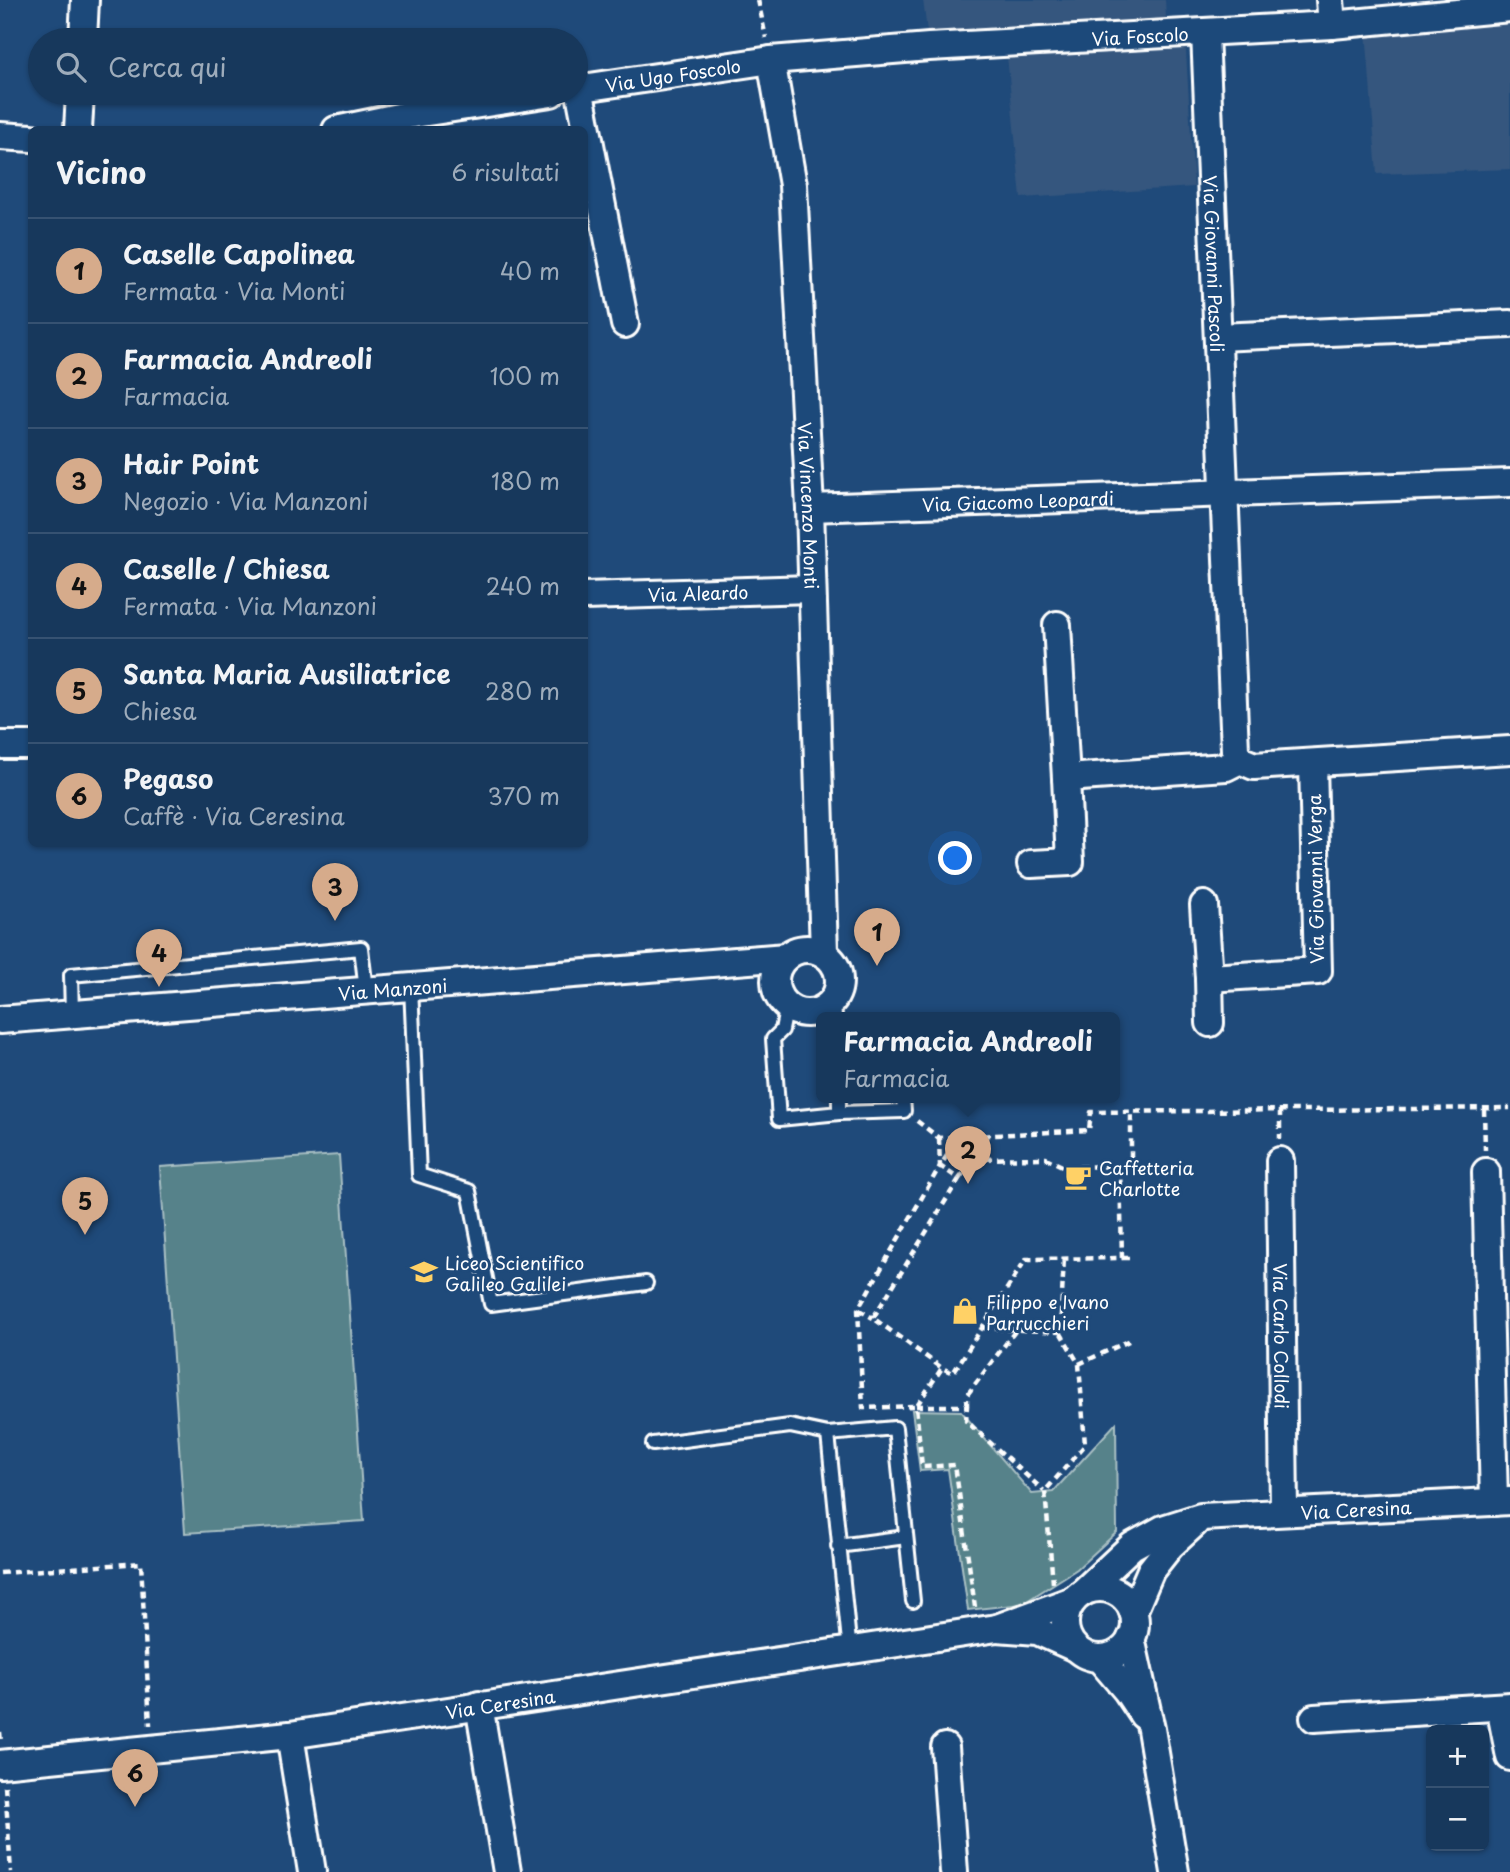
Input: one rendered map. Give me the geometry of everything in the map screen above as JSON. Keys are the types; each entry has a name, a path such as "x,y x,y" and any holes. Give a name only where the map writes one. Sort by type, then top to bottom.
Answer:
{"street":[{"path":"84,28 85,0"},
{"name":"Via Foscolo","path":"771,60 929,47 1205,33 1331,13 1510,8"},
{"name":"Via Giovanni Pascoli","path":"1205,33 1235,750 1240,760"},
{"name":"Via Ugo Foscolo","path":"588,87 771,60"},
{"name":"Via Vincenzo Monti","path":"771,60 793,185 810,508 824,953"},
{"path":"78,126 79,105"},
{"path":"372,126 409,122 492,105"},
{"path":"580,105 585,126"},
{"path":"0,136 28,138"},
{"path":"588,143 625,324"},
{"path":"1218,337 1510,324"},
{"path":"1225,494 1510,483"},
{"name":"Via Giacomo Leopardi","path":"810,508 1225,494"},
{"name":"Via Aleardo","path":"588,596 811,589"},
{"path":"1031,864 1070,862 1057,625"},
{"path":"0,745 28,745"},
{"path":"1066,778 1226,767 1240,760 1254,766 1510,750"},
{"name":"Via Giovanni Verga","path":"1209,978 1318,971 1313,763"},
{"path":"1204,905 1210,1023"},
{"path":"745,960 782,998 796,1010 817,1011 834,1008 839,979 837,969 824,953 804,949 786,957 776,973 782,998"},
{"name":"Via Manzoni","path":"0,1020 786,957"},
{"name":"Via Carlo Collodi","path":"1280,1161 1284,1511"},
{"path":"1486,1172 1502,1501"},
{"name":"Via Ceresina","path":"1070,1600 1132,1546 1163,1529 1201,1517 1502,1501"},
{"path":"1087,1653 1111,1656 1122,1650 1131,1638 1135,1621 1133,1612 1151,1570 1170,1546 1201,1517"},
{"name":"Via Ceresina","path":"987,1630 1070,1600 1093,1588 1110,1589 1121,1594 1133,1612"},
{"path":"1070,1600 1065,1625 1068,1637 1127,1691 1152,1729"},
{"name":"Via Ceresina","path":"2,1773 152,1749 290,1735 987,1630 1037,1631 1087,1653"},
{"path":"1131,1638 1152,1729 1175,1872"},
{"path":"479,1706 507,1872"},
{"path":"1314,1718 1505,1707 1510,1757"},
{"path":"290,1735 312,1872"},
{"path":"945,1747 954,1872"}],"lane":[{"path":"72,1014 71,975 361,947 366,990"},
{"path":"411,986 419,1175 469,1191 491,1304 646,1283"},
{"path":"782,998 782,1030 773,1039 779,1119 904,1105"},
{"path":"839,1103 839,1113"},
{"path":"653,1444 790,1426 828,1434 895,1428 913,1601"},
{"path":"828,1434 849,1652"},
{"path":"838,1546 906,1537"}],"path":[{"path":"758,0 771,60"},
{"path":"904,1105 939,1138 940,1166"},
{"path":"939,1138 1089,1130 1091,1112 1510,1108"},
{"path":"1485,1109 1486,1172"},
{"path":"873,1318 974,1159 1046,1158 1064,1167 1130,1166 1131,1112"},
{"path":"961,1135 940,1166 858,1309 863,1408 967,1406"},
{"path":"940,1166 959,1179"},
{"path":"1120,1166 1122,1258"},
{"path":"1045,1491 1085,1445 1079,1364 1060,1332 1065,1258"},
{"path":"858,1309 953,1373 1026,1259 1132,1258"},
{"path":"983,1328 1060,1332"},
{"path":"1016,1330 967,1395 966,1421 1045,1491 1070,1600"},
{"path":"1079,1364 1133,1339"},
{"path":"942,1368 916,1406 922,1467 955,1465 987,1630"},
{"path":"0,1573 141,1563 152,1749"},
{"path":"2,1773 11,1872"}],"shaded area":[{"path":"923,0 1165,0 1167,35 1185,35 1194,187 1021,198 1007,56 1009,44 929,47"},
{"path":"1510,19 1510,169 1377,174 1366,30"}],"green space":[{"path":"339,1155 364,1521 185,1533 160,1167"},
{"path":"912,1410 961,1411 1032,1494 1053,1492 1116,1423 1117,1532 1077,1569 1022,1604 968,1610 948,1469 920,1471"}],"place":[{"name":"Hair Point","path":"335,921"},
{"name":"Caselle Capolinea","path":"877,966"},
{"name":"Caselle / Chiesa","path":"159,987"},
{"name":"Caffetteria Charlotte","path":"1078,1177"},
{"name":"Farmacia Andreoli","path":"968,1184"},
{"name":"Santa Maria Ausiliatrice","path":"85,1235"},
{"name":"Liceo Scientifico Galileo Galilei","path":"424,1272"},
{"name":"Filippo e Ivano Parrucchieri","path":"965,1311"},
{"name":"Pegaso","path":"135,1807"}]}
